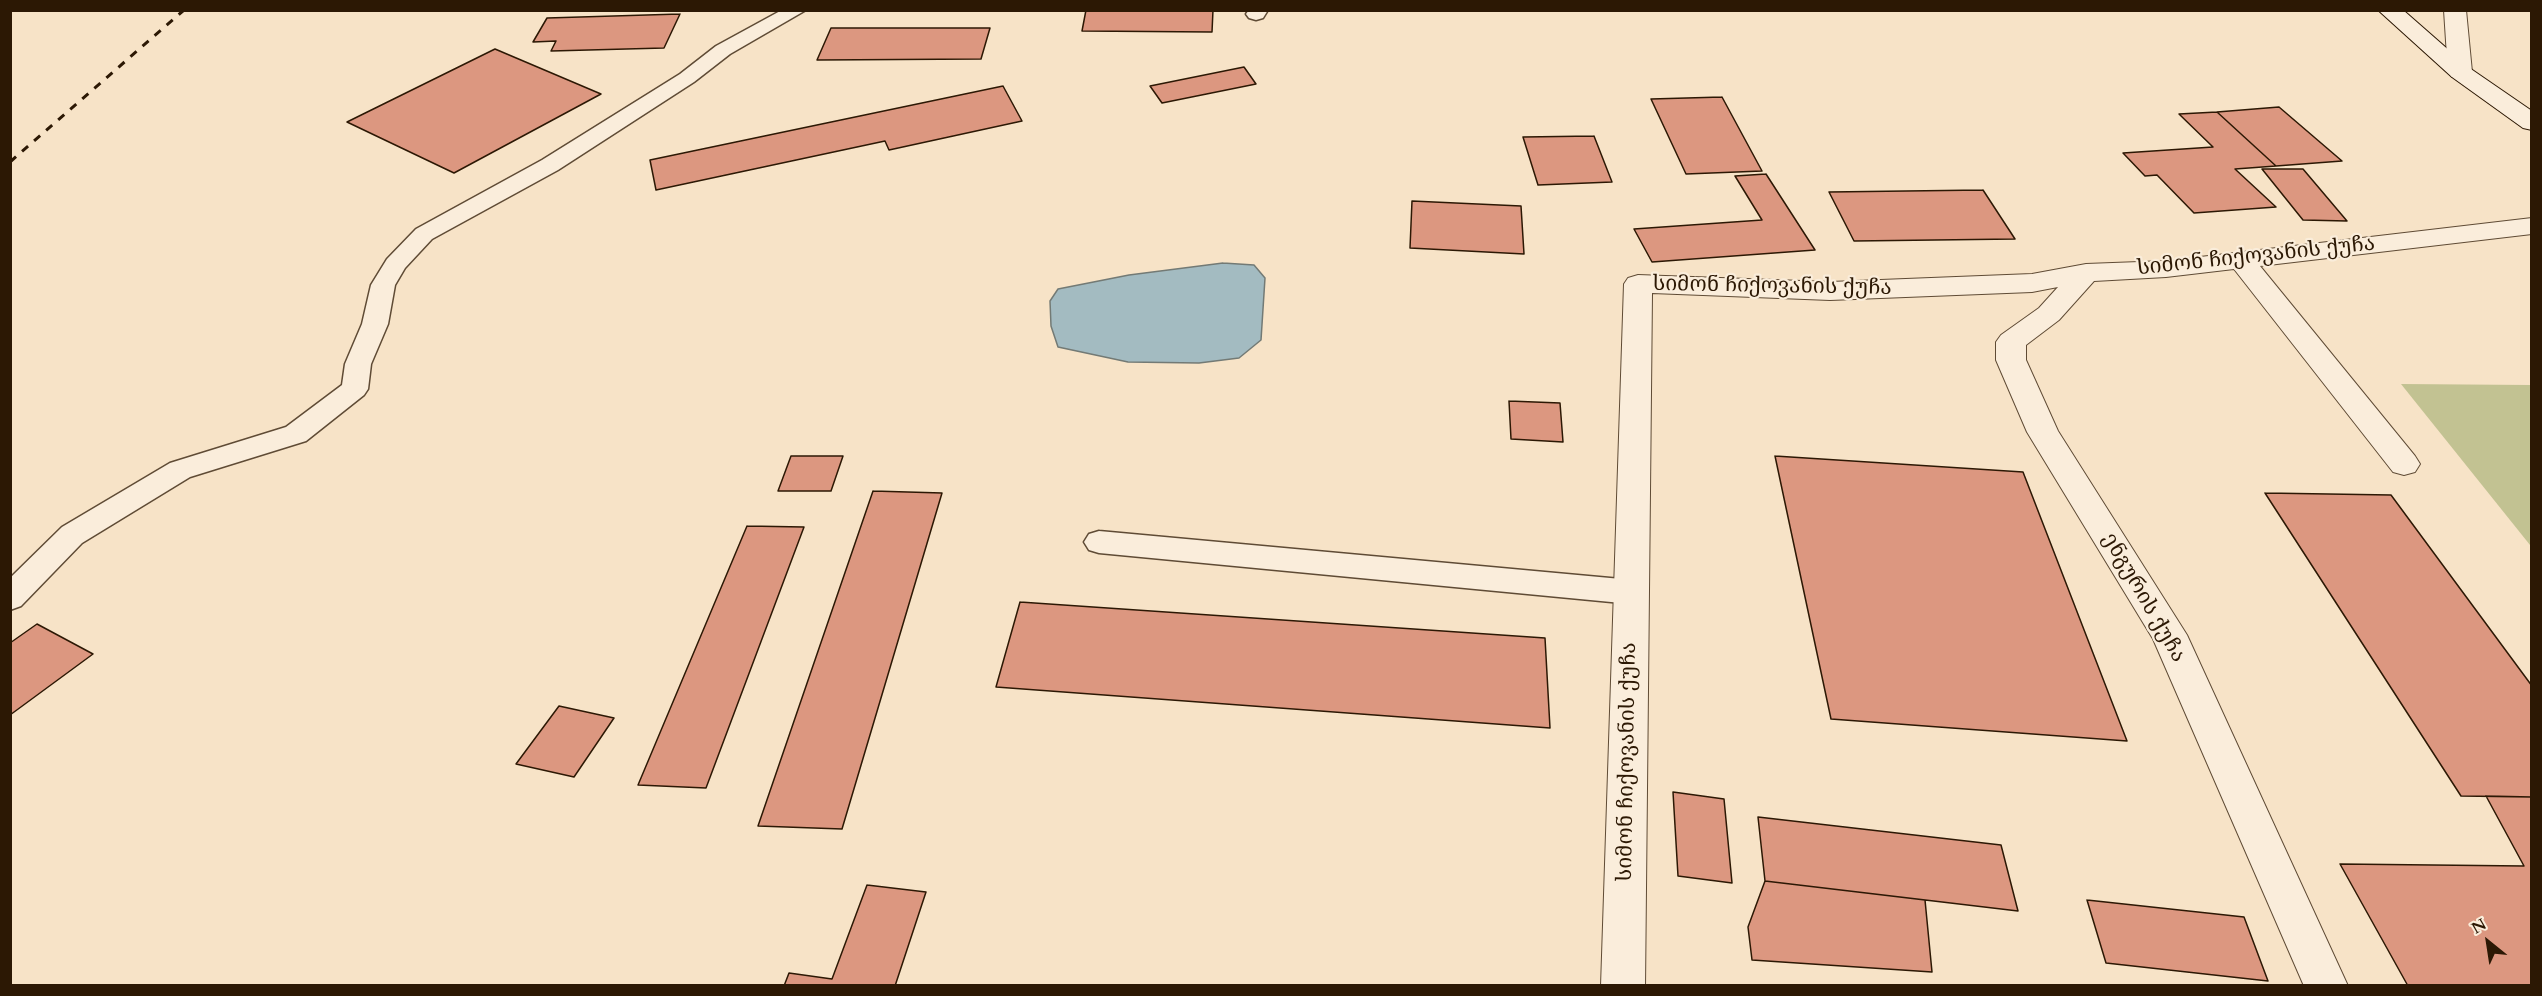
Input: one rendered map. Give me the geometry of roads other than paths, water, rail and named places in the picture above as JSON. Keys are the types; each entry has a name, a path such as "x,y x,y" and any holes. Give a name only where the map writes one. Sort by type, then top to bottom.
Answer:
{"street":[{"path":"2389,10 2460,72 2532,123"},
{"path":"2455,10 2460,72"},
{"name":"სიმონ ჩიქოვანის ქუჩა","path":"1623,986 1638,284 1870,290 2032,283 2086,273 2166,269 2532,226"},
{"path":"2240,259 2404,464"},
{"name":"ენგურის ქუჩა","path":"2086,273 2049,314 2011,342 2011,360 2043,432 2169,635 2326,986"}],"lane":[{"path":"10,598 72,535 180,470 296,434 355,389 358,364 375,324 383,285 395,264 424,234 550,165 687,78 723,51 797,10"},
{"path":"1099,542 1632,592"}],"water":[{"path":"1223,263 1254,265 1265,278 1261,340 1239,358 1199,363 1128,362 1058,347 1051,326 1050,301 1058,289 1129,275"}],"railway":[{"path":"10,162 184,10"}]}
